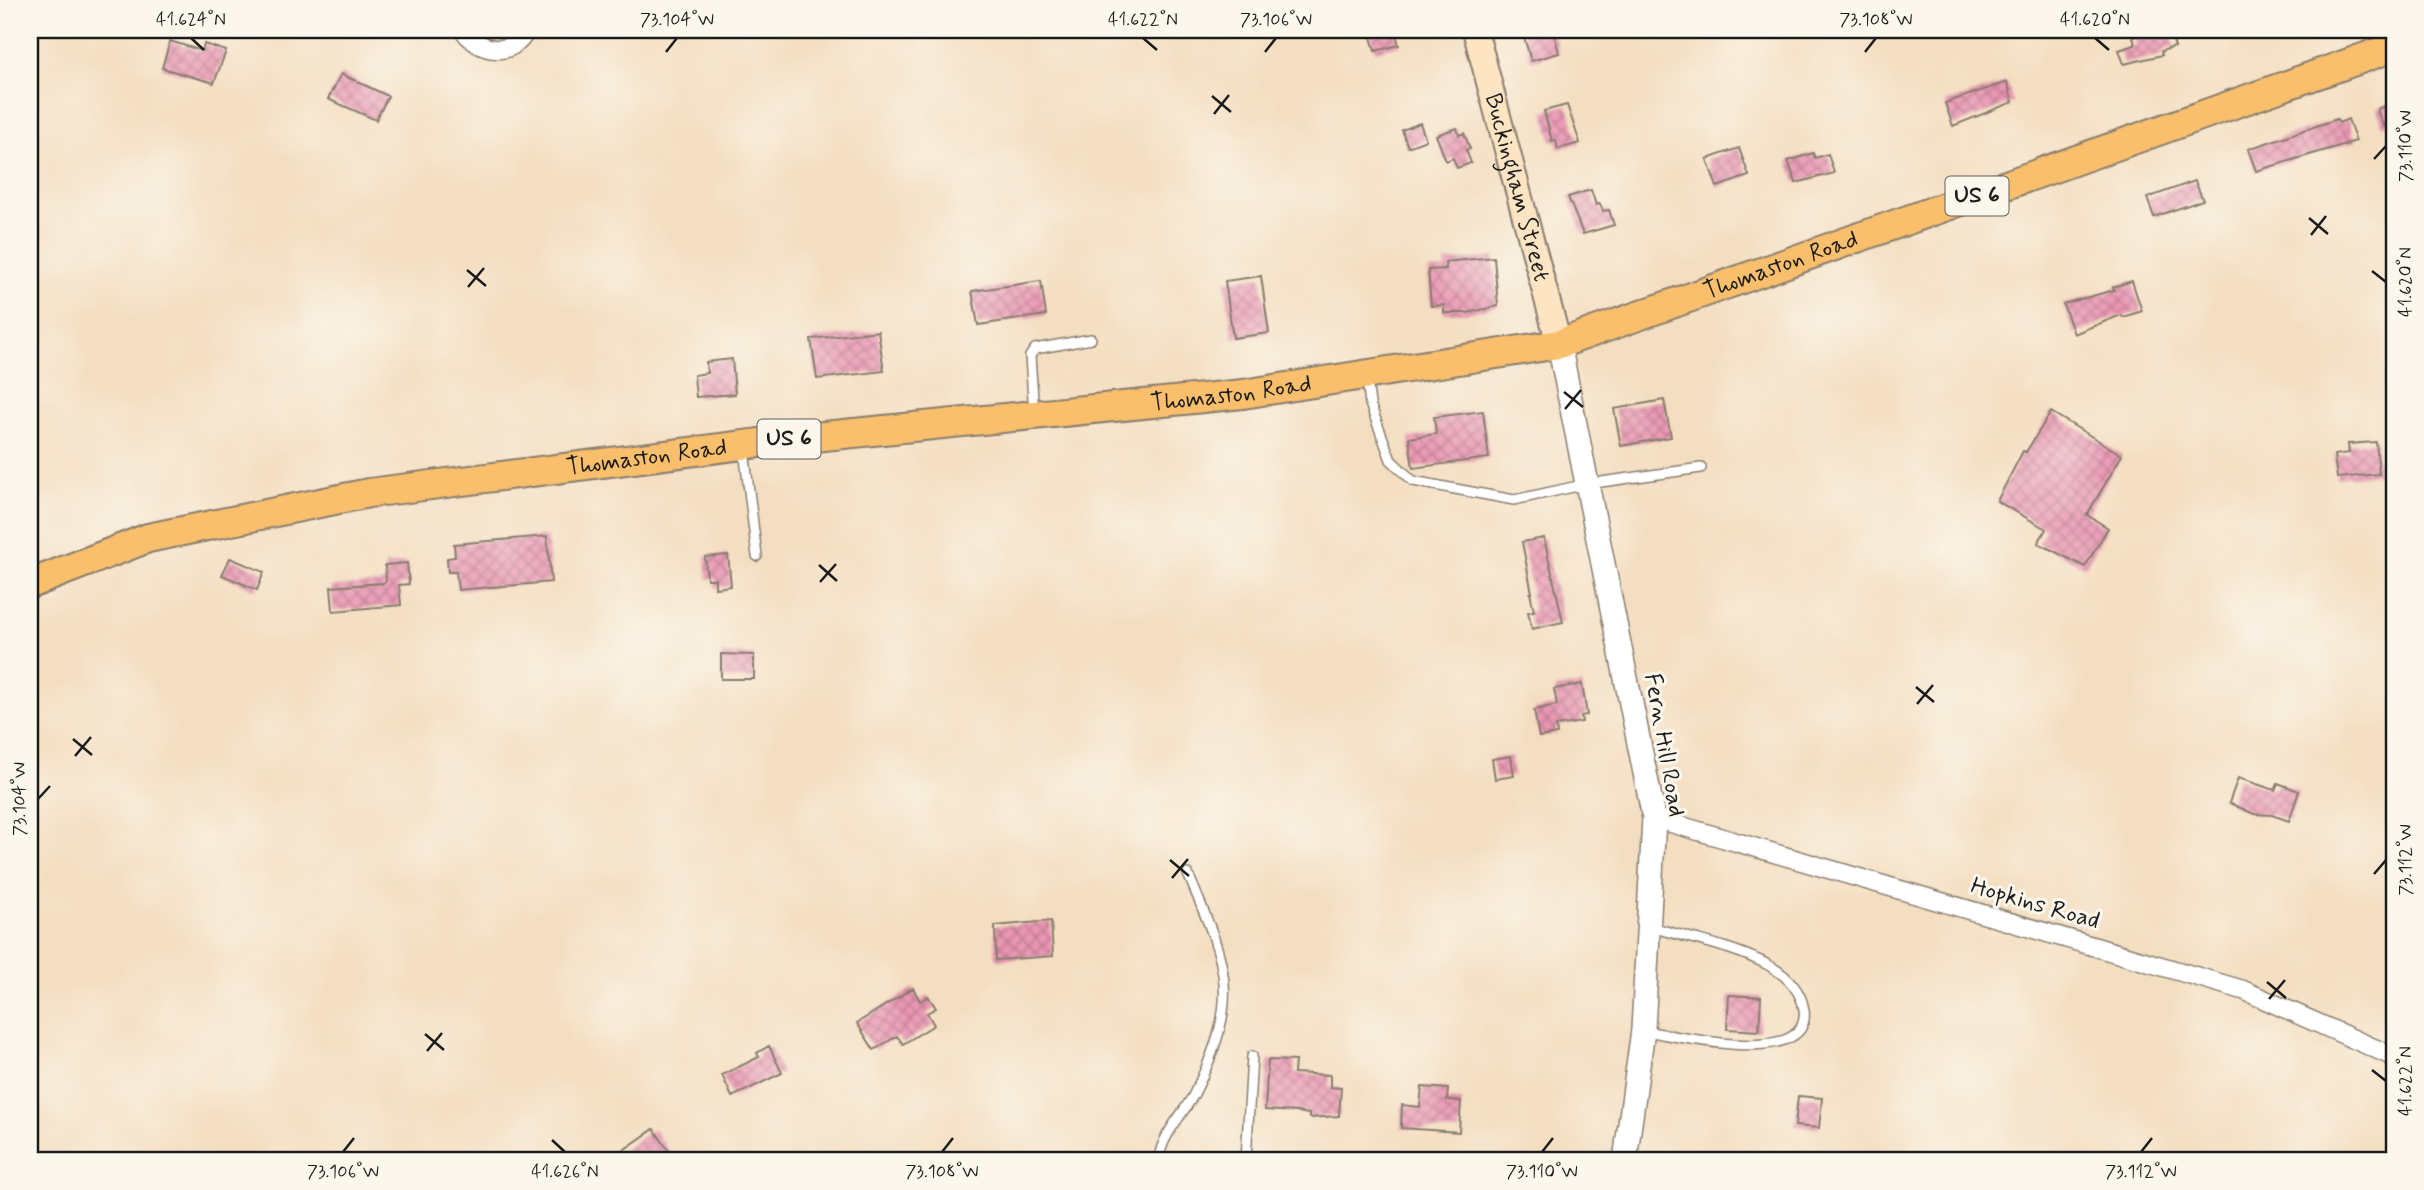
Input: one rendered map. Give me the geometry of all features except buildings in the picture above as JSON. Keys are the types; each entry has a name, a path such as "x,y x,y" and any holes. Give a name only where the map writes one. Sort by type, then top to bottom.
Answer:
{"main road":[{"name":"Buckingham Street","path":"1475,30 1559,344"},
{"name":"Thomaston Road","path":"30,584 148,538 369,493 743,445 1243,394 1559,344 2394,47"}],"street":[{"path":"464,30 476,44 499,50 511,46 526,30"},
{"name":"Fern Hill Road","path":"1559,344 1654,818 1643,1030 1625,1160"},
{"name":"Hopkins Road","path":"1654,818 2243,990 2394,1057"}],"lane":[{"path":"1034,415 1030,356 1035,349 1091,339"},
{"path":"1366,375 1370,404 1391,460 1413,481 1514,500 1587,484 1701,468"},
{"path":"743,445 757,556"},
{"path":"1159,1160 1164,1143 1205,1069 1226,1000 1223,960 1188,874"},
{"path":"1643,1030 1750,1047 1779,1044 1797,1031 1805,1017 1798,992 1771,967 1754,959 1648,926"},
{"path":"1246,1160 1252,1056"}]}
